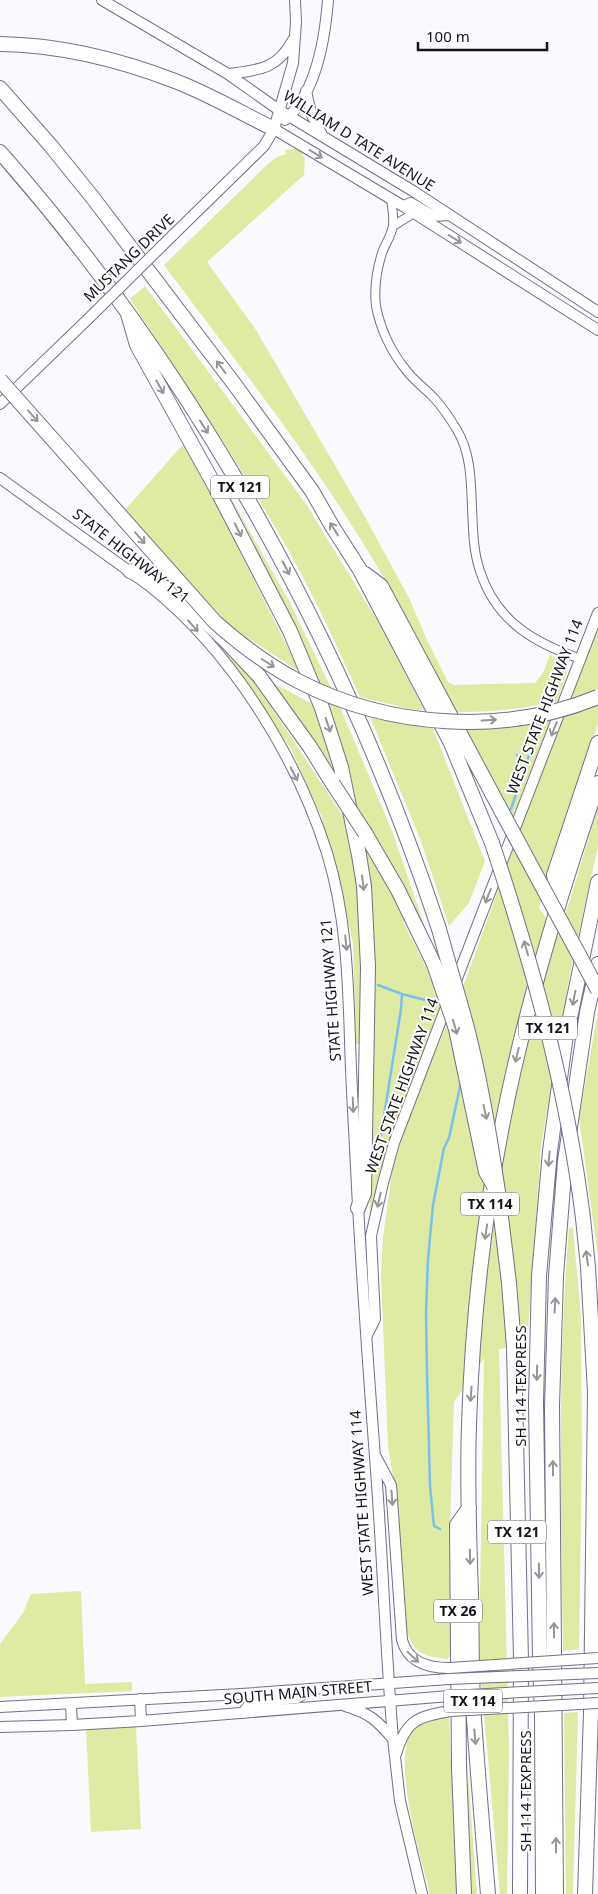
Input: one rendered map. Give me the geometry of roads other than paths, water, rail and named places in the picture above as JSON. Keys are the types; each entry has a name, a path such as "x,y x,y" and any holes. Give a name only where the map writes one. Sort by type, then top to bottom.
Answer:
{"highway":[{"path":"0,44 64,49 129,65 188,87 274,129"},
{"name":"TX 121","path":"0,88 93,198 224,370 312,492 360,570 451,743 492,843 519,925 544,1012 563,1094 578,1175 592,1320 595,1410 591,1704 585,1894"},
{"name":"TX 121","path":"0,152 128,314 219,452 272,542 312,620 378,763 418,866 438,929 467,1028 488,1124 509,1283 514,1347 520,1660 520,1894"},
{"path":"128,314 137,344 216,488 290,631 322,708 341,767 359,855 367,930 364,1193 358,1208"},
{"path":"0,380 215,622 255,655 298,681 323,693 388,714 436,721 513,718 552,711 598,697"},
{"path":"360,570 381,586 598,990"},
{"path":"130,571 158,583 191,608 227,642 258,676 310,747 365,833 398,890 434,964 456,1029 486,1172 498,1192"},
{"path":"559,907 554,875 598,743"},
{"name":"TX 114","path":"488,1894 474,1716 469,1508 469,1424 478,1300 485,1237 514,1067 559,907 598,783"},
{"name":"SH 114 TEXPRESS","path":"543,1894 542,1717 536,1402 540,1276 550,1151 564,1052 598,882"},
{"name":"SH 114 TEXPRESS","path":"556,1894 552,1406 554,1313 565,1161 587,1012 598,964"},
{"name":"TX 26","path":"464,1894 460,1786 457,1525 469,1508"}],"main road":[{"name":"WILLIAM D TATE AVENUE","path":"102,0 228,74 279,110 450,215 595,310"},
{"name":"MUSTANG DRIVE","path":"0,404 264,146 274,129 293,63 296,22 295,0"},
{"name":"MUSTANG DRIVE","path":"274,129 290,116 300,104 306,91 320,54 326,30 328,0"},
{"path":"228,74 268,67 286,52 294,37"},
{"path":"306,91 310,113 323,136"},
{"path":"274,129 403,206 598,330"},
{"path":"403,206 411,203 433,216 450,215"},
{"path":"533,288 547,289 581,310 595,310"},
{"name":"STATE HIGHWAY 121","path":"0,478 130,571 185,617 207,641 238,681 279,744 302,788 326,852 338,895 346,942 358,1208 366,1336"},
{"name":"WEST STATE HIGHWAY 114","path":"422,1894 400,1801 394,1760 366,1336 375,1319 371,1236 394,1143 598,613"},
{"path":"374,1454 392,1485 402,1640 404,1647 418,1662 429,1667 449,1668 598,1658"},
{"name":"SOUTH MAIN STREET","path":"0,1707 309,1690 449,1679 598,1672"},
{"name":"SOUTH MAIN STREET","path":"0,1727 141,1721 390,1700 598,1688"},
{"path":"243,1713 254,1702 297,1698 309,1690"},
{"path":"140,1699 141,1721"},
{"path":"394,1760 400,1739 409,1725 423,1717 451,1711 598,1703"},
{"path":"71,1704 72,1725"},
{"path":"339,1705 364,1712 375,1719 393,1739"}],"street":[{"path":"391,199 393,226 382,253 377,274 376,304 379,319 396,357 406,371 436,400 460,436 471,475 473,529 480,570 492,597 516,626 542,644 581,658"},
{"path":"393,226 414,213"}],"waterway":[{"path":"545,707 560,664"},
{"path":"511,809 541,719"},
{"path":"517,755 525,765"},
{"path":"378,985 402,994 433,1002"},
{"path":"381,1135 402,994"},
{"path":"440,1529 434,1526 430,1486 426,1313 428,1259 433,1205 444,1148 449,1138 461,1082"}]}
